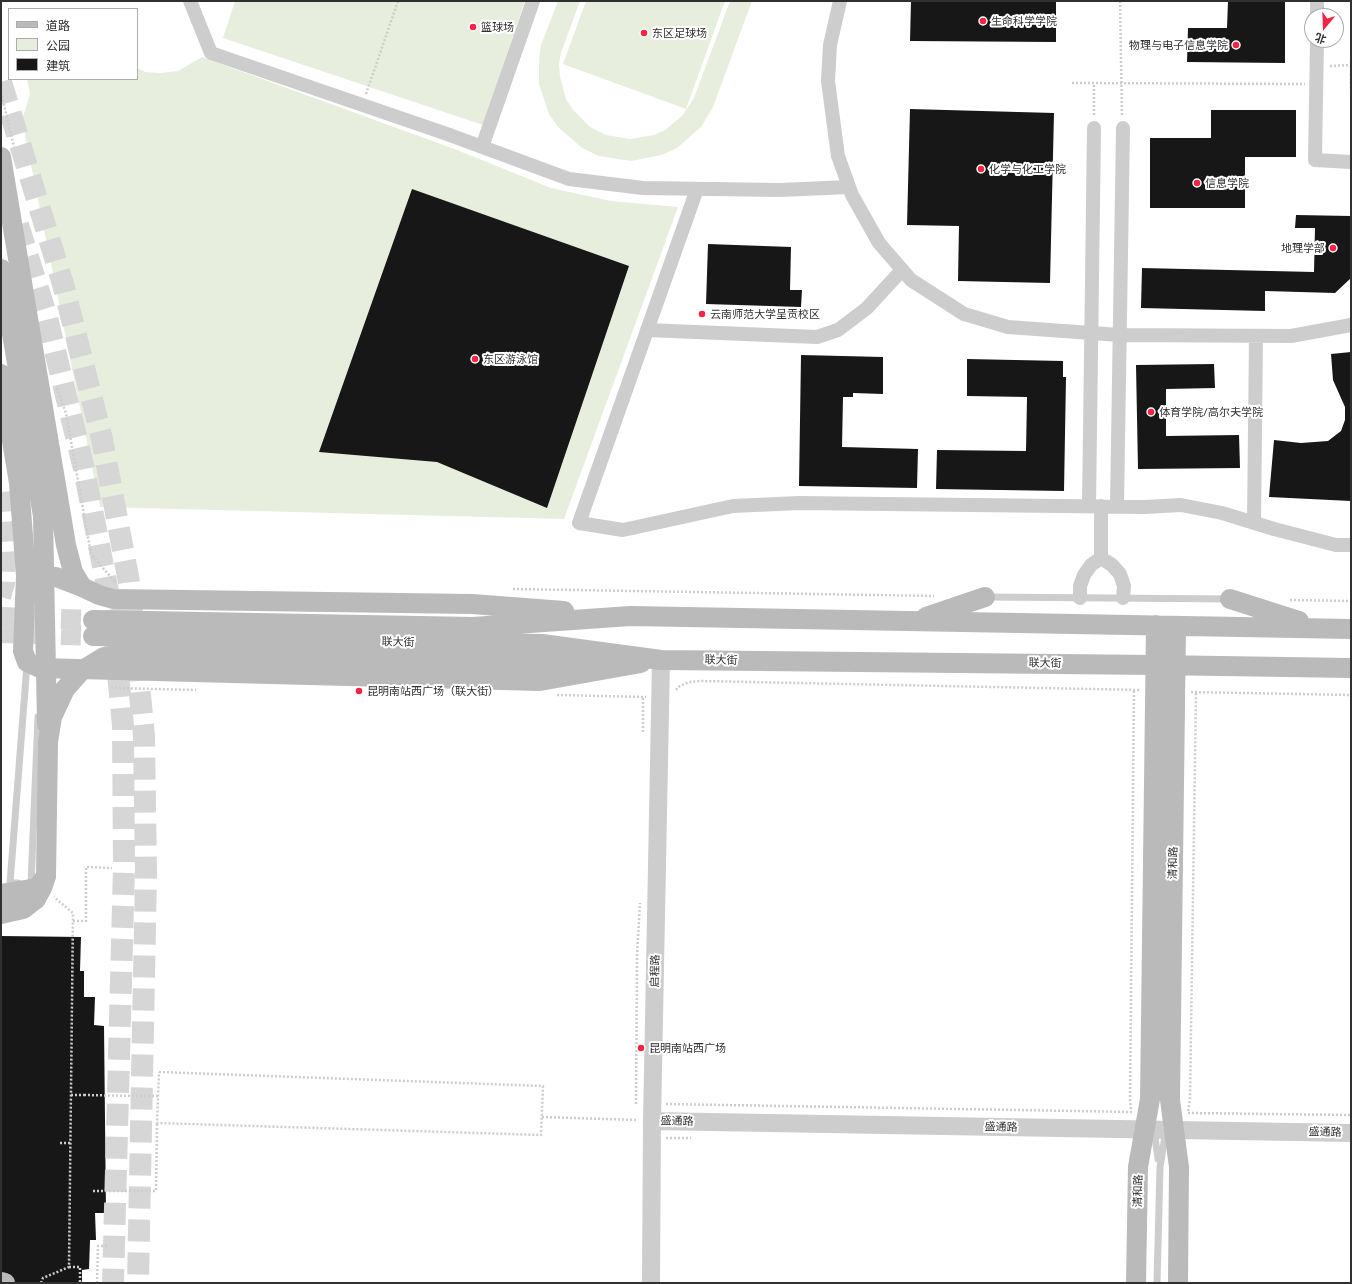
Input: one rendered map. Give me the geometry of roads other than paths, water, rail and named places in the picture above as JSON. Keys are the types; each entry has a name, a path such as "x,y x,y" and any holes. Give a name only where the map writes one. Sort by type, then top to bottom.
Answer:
{"main road":[{"path":"7,153 66,545 73,572 82,587"},
{"path":"1,269 43,516 48,742 44,882 36,899 23,909 1,914"},
{"path":"1,374 19,483 26,576 23,651 27,662 40,668 540,681 661,660"},
{"path":"26,576 56,577 82,587 99,596 113,599 472,604 630,616"},
{"path":"912,621 985,597"},
{"path":"1230,599 1320,628"},
{"name":"联大街","path":"1351,629 630,616 473,627 93,628 542,644 661,660 1351,668"},
{"name":"清和路","path":"1156,625 1166,665 1160,1119 1179,1167 1178,1283"},
{"name":"清和路","path":"1166,665 1176,626"},
{"path":"48,742 52,716 65,688 81,670 104,658 129,653 540,664 661,660"},
{"path":"1,894 37,888 44,882"},
{"name":"清和路","path":"1136,1283 1138,1167 1160,1119"},
{"path":"1,1282 5,1283"}],"street":[{"path":"190,1 211,54 482,147 569,179 643,188 780,190 849,187"},
{"path":"482,147 533,1"},
{"path":"840,1 830,45 828,81 838,156 852,195 879,243 911,280 964,314 1008,327 1119,335 1291,336 1351,325"},
{"path":"1317,48 1315,160 1351,162"},
{"path":"1094,128 1091,334 1095,506 1101,558"},
{"path":"1117,506 1123,128"},
{"path":"697,188 579,523 623,530 733,506 799,503 1095,506 1182,505 1222,513 1336,545 1351,545"},
{"path":"647,330 817,337 838,330 867,308 902,270"},
{"path":"1254,523 1256,336"},
{"path":"1080,598 1080,586 1084,574 1091,565 1101,558"},
{"path":"1101,558 1112,565 1120,574 1124,586 1123,598"},
{"name":"启程路","path":"651,1283 646,1110 661,698 661,660"},
{"name":"盛通路","path":"646,1110 1160,1119 1351,1132"}],"lane":[{"path":"985,597 1230,599"},
{"path":"27,662 10,883 31,884 38,710"},
{"path":"39,702 42,686 57,668"},
{"name":"清和路","path":"1160,1119 1160,1167"},
{"name":"清和路","path":"1158,1283 1160,1119"}],"tunnel":[{"path":"1,82 63,284 102,439 129,582 144,736 146,874 138,1283"},
{"path":"18,225 46,314 84,469 112,612 123,726 124,868 113,1283"},
{"path":"1,492 6,552 5,583 1,597"},
{"path":"1,617 93,620"},
{"path":"1,633 93,636"}],"place":[{"name":"生命科学学院","path":"983,21"},
{"name":"篮球场","path":"473,27"},
{"name":"东区足球场","path":"644,33"},
{"name":"物理与电子信息学院","path":"1236,45"},
{"name":"化学与化工学院","path":"981,169"},
{"name":"信息学院","path":"1197,183"},
{"name":"地理学部","path":"1333,248"},
{"name":"云南师范大学呈贡校区","path":"702,314"},
{"name":"东区游泳馆","path":"475,359"},
{"name":"体育学院/高尔夫学院","path":"1151,412"},
{"name":"昆明南站西广场（联大街）","path":"359,691"},
{"name":"昆明南站西广场","path":"641,1048"}]}
